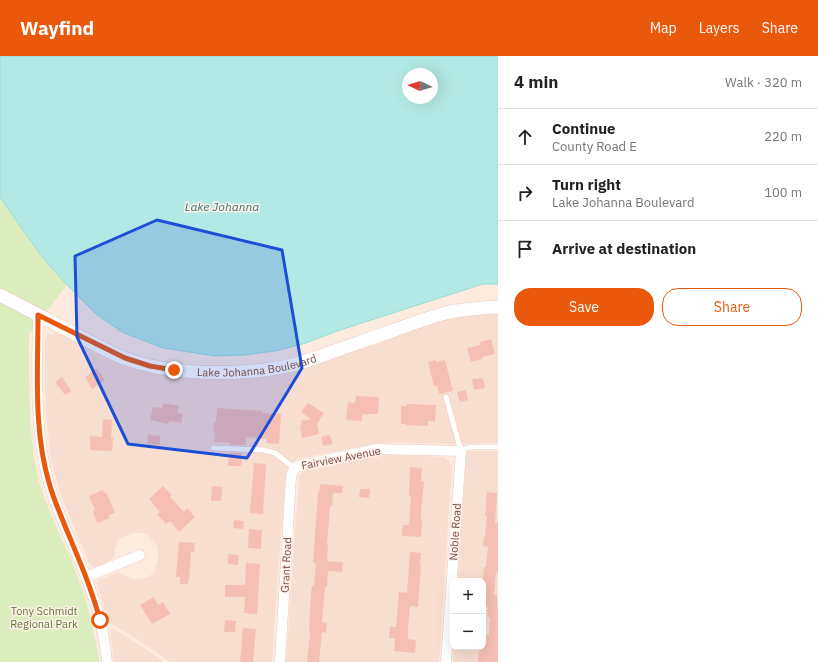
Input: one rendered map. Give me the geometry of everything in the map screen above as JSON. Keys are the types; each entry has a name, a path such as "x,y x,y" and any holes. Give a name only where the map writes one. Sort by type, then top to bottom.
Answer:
{"street":[{"name":"Lake Johanna Boulevard","path":"0,295 125,358 150,366 198,372 237,372 280,368 307,361 421,320 450,312 498,307"},
{"path":"38,315 38,409 44,462 50,487 94,599 100,620 107,662"},
{"name":"Fairview Avenue","path":"294,468 377,449 461,451"},
{"name":"Noble Road","path":"446,662 461,451"},
{"name":"Grant Road","path":"280,662 291,478 294,468"},
{"path":"86,577 140,555"}],"lane":[{"path":"446,397 461,451 469,447 498,447"},
{"path":"213,448 264,450 274,453 294,468"}],"highlighted area":[{"path":"157,220 282,250 302,368 247,458 128,444 77,337 75,256"}],"shaded area":[{"path":"498,313 498,444 380,443 297,459 289,465 285,478 272,662 170,662 137,639 108,622 97,584 99,580 117,573 134,579 148,577 155,571 158,560 158,550 156,544 148,536 143,533 134,533 118,540 114,556 111,560 95,567 89,563 62,498 51,458 46,414 45,340 48,333 52,335 54,332 62,335 109,358 136,369 176,377 223,379 294,371 327,361 427,325 477,314"},
{"path":"498,451 498,662 453,662 454,650 486,650 486,578 458,578 466,455 468,452"},
{"path":"391,455 444,457 449,461 452,467 439,662 286,662 300,474 305,471 372,457"},
{"path":"112,628 148,650 164,662 114,662 110,629"}],"green space":[{"name":"Tony Schmidt Regional Park","path":"0,197 44,259 67,285 29,334 30,421 34,458 40,486 74,567 86,601 99,662 0,662"}],"water":[{"name":"Lake Johanna","path":"0,56 498,56 498,284 483,284 337,331 306,343 275,351 244,355 215,356 163,348 122,332 96,314 67,285 44,259 0,197"}],"building":[{"path":"491,339 495,354 482,357 482,359 471,362 467,348 481,345 480,342"},
{"path":"436,360 436,362 445,360 453,391 439,394 437,386 434,386 428,362"},
{"path":"97,368 105,380 92,389 85,377"},
{"path":"62,377 71,391 65,395 55,382"},
{"path":"483,378 485,388 474,390 472,379"},
{"path":"466,390 468,400 460,402 457,392"},
{"path":"356,396 379,397 378,414 362,414 362,421 346,420 348,402 355,403"},
{"path":"163,403 179,406 177,413 183,414 181,423 169,421 168,424 150,420 153,407 162,408"},
{"path":"308,403 324,413 317,424 319,434 302,438 300,425 302,425 301,421 311,419 301,412"},
{"path":"407,404 436,405 435,421 428,421 428,426 401,424 401,406 407,406"},
{"path":"217,408 262,411 262,413 281,414 279,444 266,443 267,439 246,437 246,445 230,445 230,443 214,442 215,431 213,431 214,422 216,422"},
{"path":"103,419 112,420 112,451 90,450 90,436 102,437"},
{"path":"148,435 160,436 160,445 147,444"},
{"path":"330,435 333,444 323,446 321,437"},
{"path":"229,453 242,453 241,466 228,466"},
{"path":"254,463 266,464 263,514 250,513"},
{"path":"410,467 422,468 421,481 424,481 421,511 421,537 402,536 403,525 409,525 411,496 409,496"},
{"path":"320,484 343,486 342,493 333,493 332,506 330,506 327,561 343,562 342,572 328,571 322,622 327,623 326,633 322,632 319,662 307,662 310,632 311,594 312,586 314,586 316,563 313,563"},
{"path":"163,486 172,495 170,497 184,512 187,508 195,517 179,532 170,521 166,524 157,514 160,512 149,499"},
{"path":"212,486 222,487 221,501 211,501"},
{"path":"360,489 370,489 369,498 359,497"},
{"path":"103,490 104,493 106,492 115,513 108,515 110,518 97,523 93,511 95,510 89,496"},
{"path":"487,492 497,493 495,523 498,523 498,573 496,572 494,595 497,595 498,608 498,662 478,662 479,650 486,650 486,635 489,635 490,617 487,617 488,607 486,607 486,578 483,578 488,547 483,546 487,516 485,516"},
{"path":"234,520 244,521 243,529 233,528"},
{"path":"249,529 262,530 261,549 248,548"},
{"path":"179,542 195,543 194,552 191,552 188,584 180,584 180,577 176,577"},
{"path":"410,552 421,553 418,607 410,606 408,628 408,639 416,640 415,653 394,651 395,638 389,638 390,627 396,627 399,592 407,593"},
{"path":"228,554 239,555 238,565 228,564"},
{"path":"246,563 260,564 257,614 244,613 245,597 225,597 225,585 245,585"},
{"path":"154,597 158,605 163,602 170,614 152,624 140,605"},
{"path":"225,620 236,621 235,632 224,632"},
{"path":"243,628 256,629 253,662 240,662"}],"route":[{"path":"100,620 86,577 50,487 44,462 38,409 38,315 125,358 150,366 174,370"}]}
